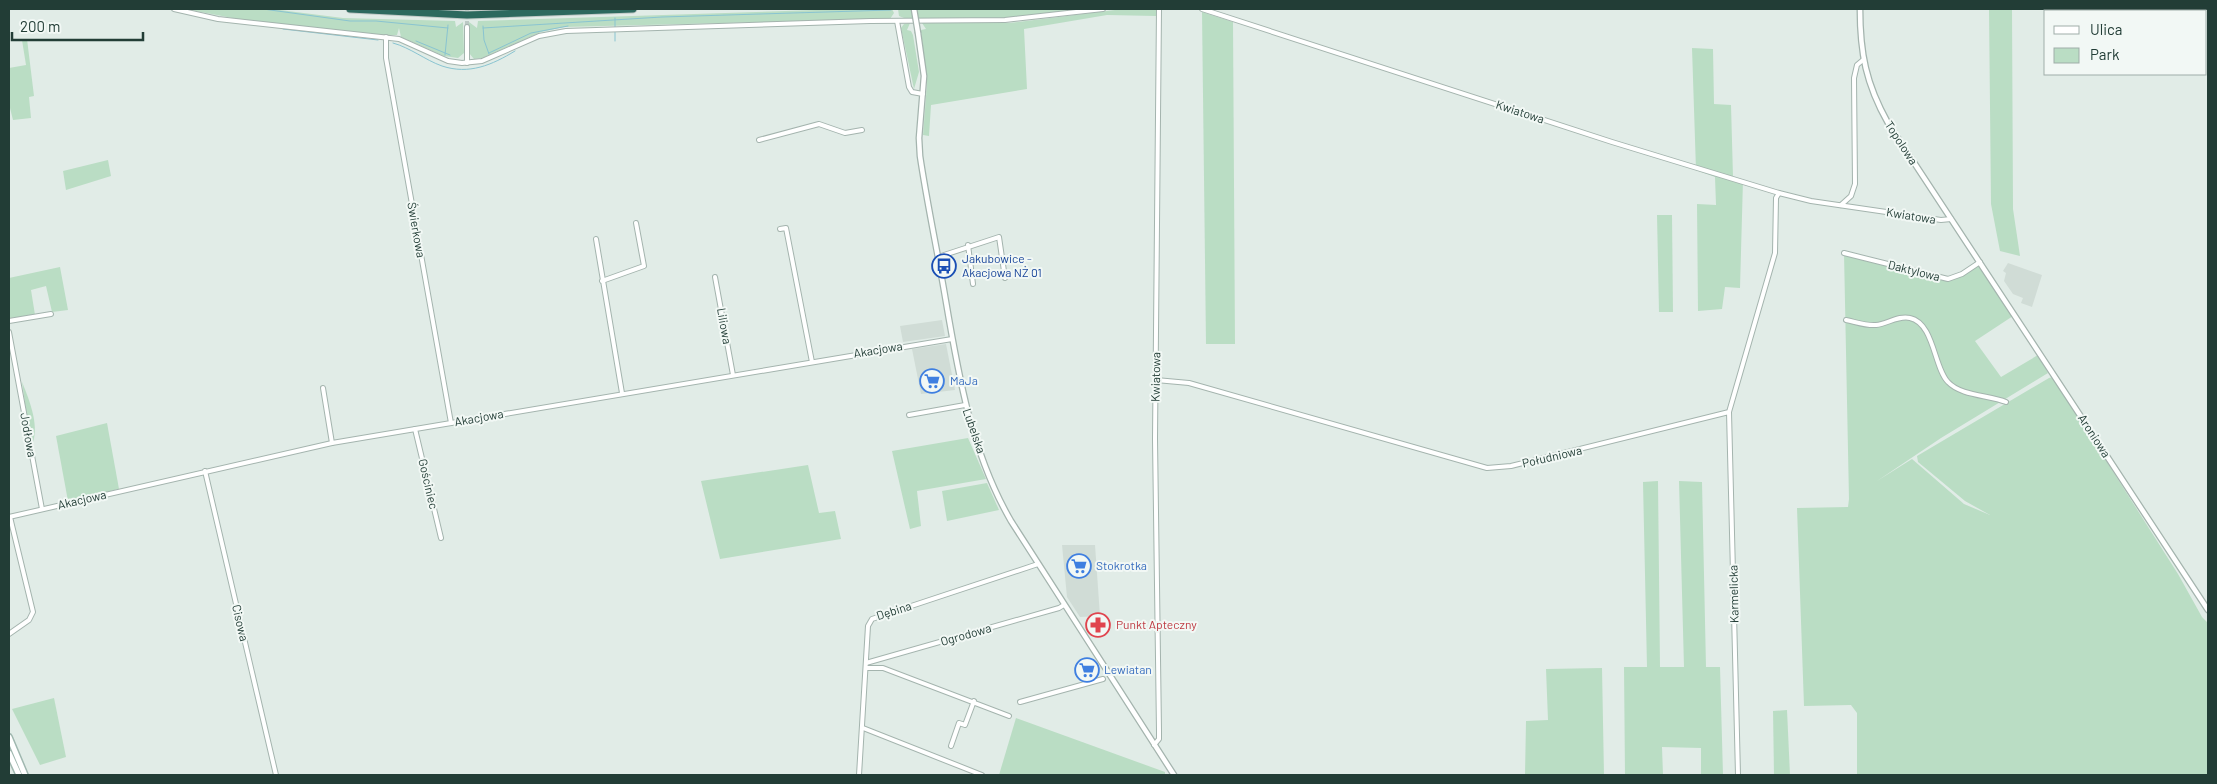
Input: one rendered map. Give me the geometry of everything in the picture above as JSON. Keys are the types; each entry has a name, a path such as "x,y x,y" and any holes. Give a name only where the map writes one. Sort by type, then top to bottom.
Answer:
{"highway":[{"path":"350,9 467,15 633,9"}],"main road":[{"path":"9,738 26,775"},
{"path":"9,753 18,775"}],"street":[{"path":"174,9 218,19 386,37 406,41 448,61 467,63 489,59 539,36 566,31 897,21 1005,20 1103,9"},
{"name":"Lubelska","path":"914,9 923,70 919,151 952,339 965,405 974,436 1000,501 1064,605 1174,775"},
{"name":"Kwiatowa","path":"1154,744 1158,739 1159,731 1156,380 1159,9"},
{"name":"Kwiatowa","path":"1202,9 1612,142 1778,192 1841,205 1941,220 1951,219"},
{"name":"Topolowa","path":"1860,9 1863,60 1873,93 1888,123 1980,262"},
{"path":"897,21 909,87 912,92 923,94"},
{"path":"467,27 467,63"},
{"name":"Świerkowa","path":"386,37 386,64 451,423"},
{"path":"1841,205 1855,188 1854,78 1857,64 1863,60"},
{"path":"759,140 820,124 845,133 862,130"},
{"path":"1729,412 1775,253 1776,198 1778,192"},
{"path":"602,280 644,266 636,223"},
{"path":"780,229 786,228 812,362"},
{"path":"938,257 968,245 999,237 1005,278"},
{"path":"596,239 622,393"},
{"path":"968,245 973,284"},
{"name":"Daktylowa","path":"1844,253 1948,279 1958,276 1980,262"},
{"name":"Aroniowa","path":"1980,262 2208,610"},
{"name":"Liliowa","path":"714,277 733,375"},
{"path":"9,321 51,314"},
{"path":"1846,320 1873,326 1905,317 1912,318 1920,325 1932,342 1943,374 1949,383 1957,388 2006,402"},
{"name":"Jodłowa","path":"9,332 42,509"},
{"name":"Akacjowa","path":"9,634 29,620 33,612 9,517 332,443 952,339"},
{"name":"Południowa","path":"1156,380 1189,383 1487,468 1511,466 1729,412"},
{"path":"323,388 332,443"},
{"path":"909,415 965,405"},
{"name":"Karmelicka","path":"1729,412 1738,775"},
{"name":"Gościniec","path":"415,429 441,538"},
{"name":"Cisowa","path":"205,471 276,775"},
{"name":"Dębina","path":"859,775 868,626 874,617 1038,564"},
{"name":"Ogrodowa","path":"866,665 1064,605"},
{"path":"866,665 883,668 1009,716"},
{"path":"1020,702 1103,679"},
{"path":"951,746 959,723 965,725 974,702"},
{"path":"863,728 982,775"}],"shaded area":[{"path":"2008,263 2042,275 2032,307 2021,303 2023,298 2013,294 2004,281 2006,273 2003,271"},
{"path":"942,320 945,336 903,342 900,326"},
{"path":"946,344 955,390 921,394 912,349"},
{"path":"1062,545 1095,545 1100,616 1080,617 1067,597"}],"green space":[{"path":"185,9 272,9 343,18 455,21 456,27 463,22 464,53 458,58 444,56 401,37 399,28 397,35 379,35 238,19"},
{"path":"892,9 894,13 890,19 564,27 541,32 482,58 474,59 469,53 469,22 477,28 478,21"},
{"path":"898,9 1084,9 1012,18 904,18 899,16"},
{"path":"1123,9 1156,9 1156,16 1107,15 1024,29 1027,89 931,105 929,136 923,135 927,84 921,32 921,30 926,29 922,23 1009,23"},
{"path":"1989,9 2012,9 2013,209 2020,256 2000,251 1991,204"},
{"path":"1202,12 1233,22 1235,344 1206,344"},
{"path":"910,23 907,30 911,31 913,35 919,72 914,89 901,28 904,24"},
{"path":"27,39 34,96 29,97 31,118 13,120 9,104 9,68 26,65 22,40"},
{"path":"1692,48 1713,49 1714,104 1731,105 1733,177 1743,180 1740,288 1725,287 1722,309 1698,311 1697,204 1716,205 1715,177 1696,170"},
{"path":"108,160 111,176 66,190 63,171"},
{"path":"1657,215 1672,215 1673,312 1659,312"},
{"path":"1844,253 1944,280 1960,276 1980,264 2013,316 1975,341 2001,377 2038,355 2048,373 1941,438 1877,481 1912,459 1964,504 1990,515 1965,501 1918,462 1917,456 2053,377 2178,574 2202,617 2208,623 2208,775 1857,775 1857,713 1851,705 1804,706 1797,508 1848,507 1849,499"},
{"path":"60,267 68,310 52,312 46,286 31,290 35,315 10,318 9,278"},
{"path":"22,382 34,420 35,435 33,442 29,432"},
{"path":"107,423 119,489 68,501 56,436"},
{"path":"968,438 986,479 917,491 921,526 910,529 892,451"},
{"path":"808,465 819,513 835,511 841,539 720,559 701,481"},
{"path":"1658,481 1660,667 1684,667 1679,481 1702,482 1706,667 1720,667 1723,775 1701,775 1701,748 1662,747 1663,775 1625,775 1624,667 1647,667 1643,482"},
{"path":"987,483 999,510 947,521 942,491"},
{"path":"1602,668 1604,775 1525,775 1526,721 1548,720 1546,669"},
{"path":"54,698 66,757 40,765 12,709"},
{"path":"1787,710 1790,775 1774,775 1773,711"},
{"path":"1016,718 1165,772 1165,775 999,775"}],"waterway":[{"path":"263,9 350,21 376,21 448,28"},
{"path":"900,9 912,9"},
{"path":"483,28 662,17 891,10"},
{"path":"615,18 615,27"},
{"path":"445,55 448,25"},
{"path":"483,26 484,40 489,54"},
{"path":"489,53 531,33 568,26"},
{"path":"283,29 378,40"},
{"path":"615,31 615,41"},
{"path":"416,41 450,55"},
{"path":"393,43 430,61 452,69 480,67 498,61 515,51"}],"tunnel":[{"path":"467,9 467,27"}],"place":[{"name":"Jakubowice - Akacjowa NŻ 01","path":"944,266"},
{"name":"MaJa","path":"932,381"},
{"name":"Stokrotka","path":"1079,566"},
{"name":"Punkt Apteczny","path":"1098,625"},
{"name":"Lewiatan","path":"1087,670"}]}
